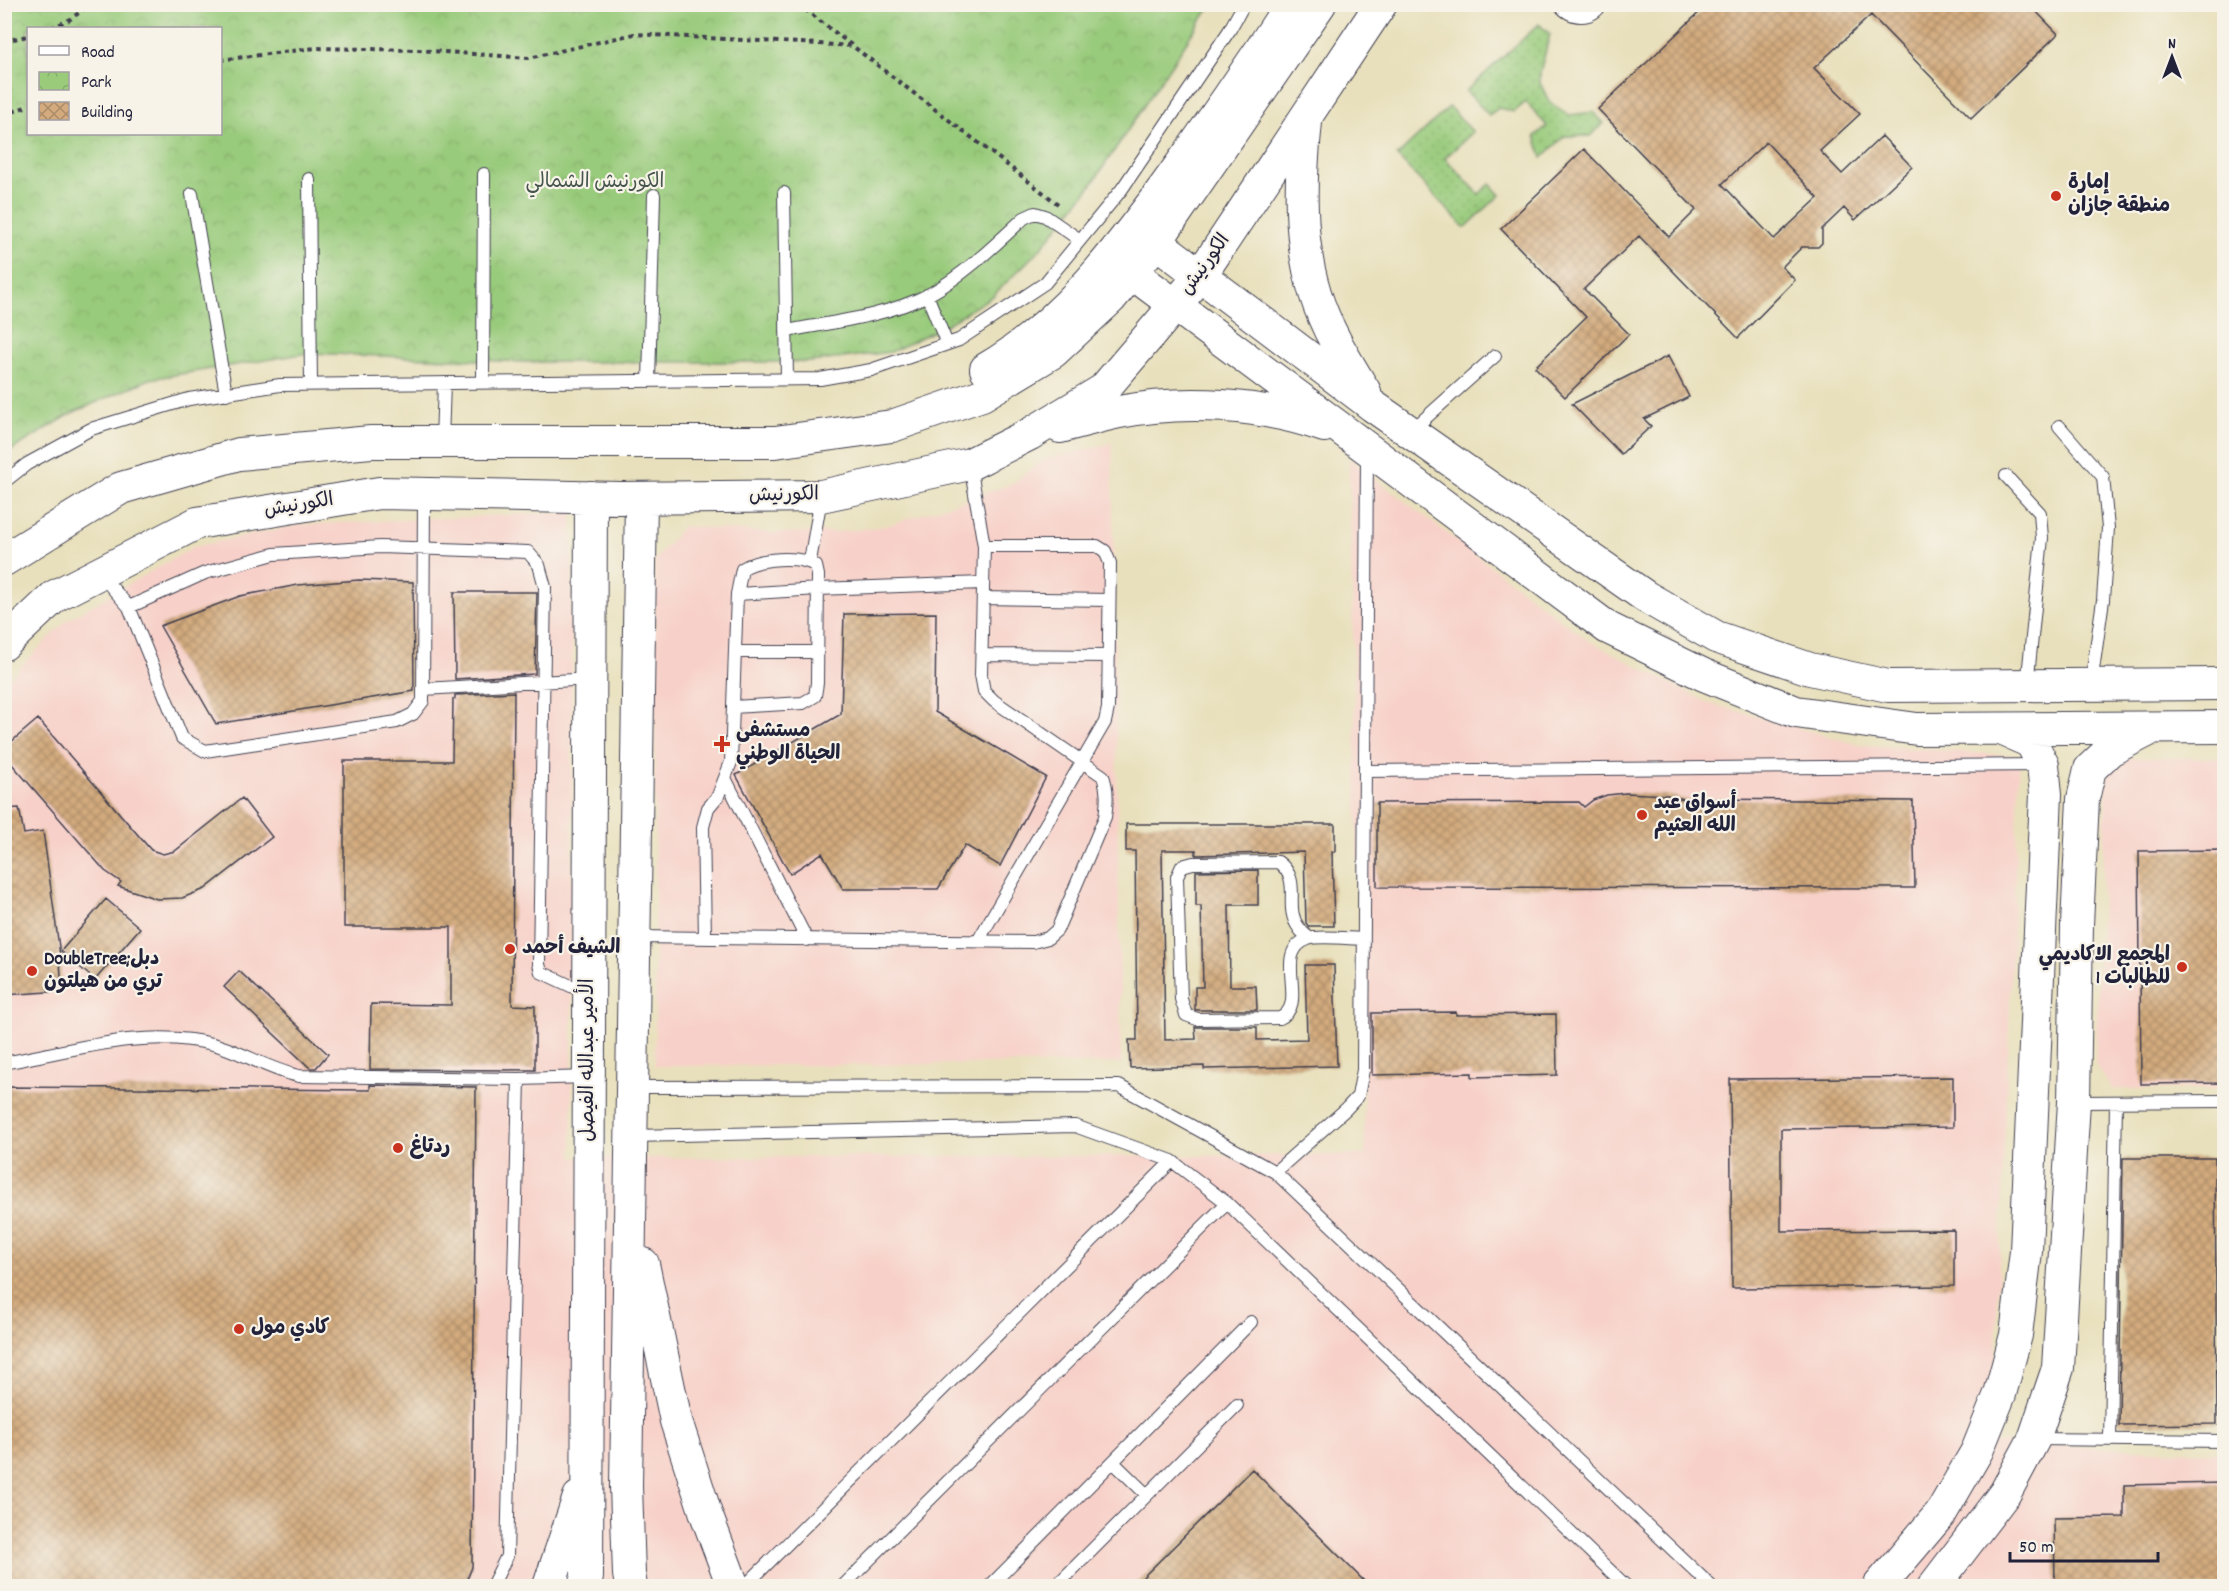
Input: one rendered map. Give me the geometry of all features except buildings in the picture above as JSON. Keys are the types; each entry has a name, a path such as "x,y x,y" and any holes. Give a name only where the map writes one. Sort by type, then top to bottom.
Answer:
{"street":[{"path":"823,434 900,409 966,381 1012,353 1058,315 1112,258 1210,126 1291,4"},
{"path":"4,560 121,489 240,454 371,442 775,442 892,426 982,395 1053,352 1111,298 1155,242 1320,4"},
{"name":"الكورنيش","path":"4,644 55,596 197,523 379,493 424,492 641,498 822,496 970,464 1030,435 1103,390 1200,276 1307,119 1381,4"},
{"path":"1307,119 1302,165 1302,202 1306,247 1315,293 1337,347 1373,406"},
{"path":"1155,242 1373,406 1646,597 1716,638 1810,669 1888,686 2224,684"},
{"path":"1132,273 1608,628 1704,675 1796,712 1917,729 2224,728"},
{"path":"1030,435 1120,412 1175,406 1243,407 1282,414 1358,442"},
{"name":"الأمير عبدالله الفيصل","path":"584,1587 587,1577 591,497"},
{"path":"631,1587 626,1486 641,498"},
{"path":"1934,1587 2005,1493 2034,1439 2058,1368 2074,1102 2077,925 2083,799 2090,769 2110,750 2152,728"},
{"path":"1879,1587 1941,1513 1977,1451 2000,1394 2016,1335 2026,1251 2046,794 2043,765 2031,742 2000,729"},
{"path":"2043,765 2090,769"},
{"path":"631,1201 676,1421 706,1514 733,1587"},
{"path":"549,1587 587,1473"}],"lane":[{"path":"4,482 27,464 91,429 189,399 280,385 820,379 871,370 958,340 1045,283 1122,189 1229,31 1244,4"},
{"path":"1559,4 1569,15 1587,16 1599,9 1602,4"},
{"path":"483,383 484,174"},
{"path":"309,178 311,385"},
{"path":"784,193 787,379"},
{"path":"192,194 226,394"},
{"path":"648,381 654,195"},
{"path":"786,331 873,315 927,295 967,269 1024,218 1035,213 1045,216 1080,240"},
{"path":"927,295 947,344"},
{"path":"1410,432 1495,356"},
{"path":"442,443 444,383"},
{"path":"2059,426 2103,477 2108,528 2103,600 2091,686"},
{"path":"1275,1172 1358,1096 1363,1071 1365,771 1358,442"},
{"path":"634,937 1033,942 1048,938 1057,930 1105,817 1106,785 1103,776 994,701 984,691 981,675 984,546 970,464"},
{"path":"2006,476 2040,513 2042,538 2026,686"},
{"path":"100,573 129,607 182,738 204,751 397,722 413,714 423,701 424,492"},
{"path":"810,561 822,496"},
{"path":"978,941 1105,722 1108,708 1110,563 1105,551 1097,546 984,546"},
{"path":"129,607 206,573 274,554 380,547 528,552 539,565 545,587 538,964 541,972 589,994"},
{"path":"705,937 703,827 708,808 718,796 731,762 737,594 742,569 763,560 810,561 816,566 818,589 815,696 803,703 733,708"},
{"path":"737,594 983,583"},
{"path":"983,598 1109,600"},
{"path":"735,652 818,652"},
{"path":"982,655 1108,656"},
{"path":"423,689 591,679"},
{"path":"1365,771 2043,765"},
{"path":"725,778 807,940"},
{"path":"1309,938 1298,927 1294,918 1291,875 1278,862 1193,863 1182,866 1177,877 1181,999 1186,1014 1197,1019 1280,1018 1288,1014 1292,1008 1292,954 1297,946 1309,938 1364,939"},
{"path":"4,1063 147,1039 185,1039 215,1045 282,1073 299,1076 519,1079 589,1077"},
{"path":"492,1587 507,1556 519,1079"},
{"path":"632,1087 1119,1086 1275,1172 1711,1587"},
{"path":"2074,1102 2224,1101"},
{"path":"2110,1440 2116,1102"},
{"path":"632,1136 1076,1126 1172,1161 1227,1203 1626,1587"},
{"path":"745,1587 1172,1161"},
{"path":"843,1587 1227,1203"},
{"path":"990,1587 1251,1322"},
{"path":"1056,1587 1146,1494 1238,1405"},
{"path":"2034,1439 2224,1441"},
{"path":"1113,1462 1146,1494"}],"path":[{"path":"53,27 69,20 91,4"},
{"path":"798,4 1090,228"},
{"path":"222,60 315,48 418,50 529,58 634,34 854,46"},
{"path":"4,40 27,36"},
{"path":"4,115 27,106"}],"shaded area":[{"name":"مستشفى الحياة الوطني","path":"1112,443 1121,1063 655,1066 655,560 683,526 771,533 838,532 886,526 1012,484 1043,460","holes":["935,613 935,712 1046,777 1000,866 965,845 938,889 843,889 822,853 791,873 737,774 841,714 844,614"]},
{"path":"1349,459 1589,641 1708,703 1860,745 2020,756 1992,1443 2224,1453 2224,1586 5,1586 5,683 67,620 193,547 298,525 572,512 572,1158 1365,1155"},
{"path":"2124,758 2224,758 2224,1089 2112,1089 2095,1063 2107,775"}],"green space":[{"name":"الكورنيش الشمالي","path":"4,5 1211,5 1090,187 1041,248 993,296 944,326 891,352 810,362 527,362 308,353 150,379 74,412 5,454"},
{"path":"1539,24 1550,34 1540,73 1540,83 1550,103 1569,115 1593,112 1604,123 1591,136 1565,136 1542,158 1535,136 1547,126 1526,102 1514,112 1499,108 1489,115 1466,91"},
{"path":"1449,107 1473,132 1445,158 1479,194 1490,184 1500,195 1465,228 1397,156"}],"place":[{"name":"إمارة منطقة جازان","path":"2056,196"},
{"name":"مستشفى الحياة الوطني","path":"722,744"},
{"name":"أسواق عبد الله العثيم","path":"1642,815"},
{"name":"الشيف أحمد","path":"510,949"},
{"name":"المجمع الاكاديمي 1 للطالبات","path":"2182,967"},
{"name":"DoubleTree;دبل تري من هيلتون","path":"32,971"},
{"name":"ردتاغ","path":"398,1148"},
{"name":"كادي مول","path":"239,1329"}]}
